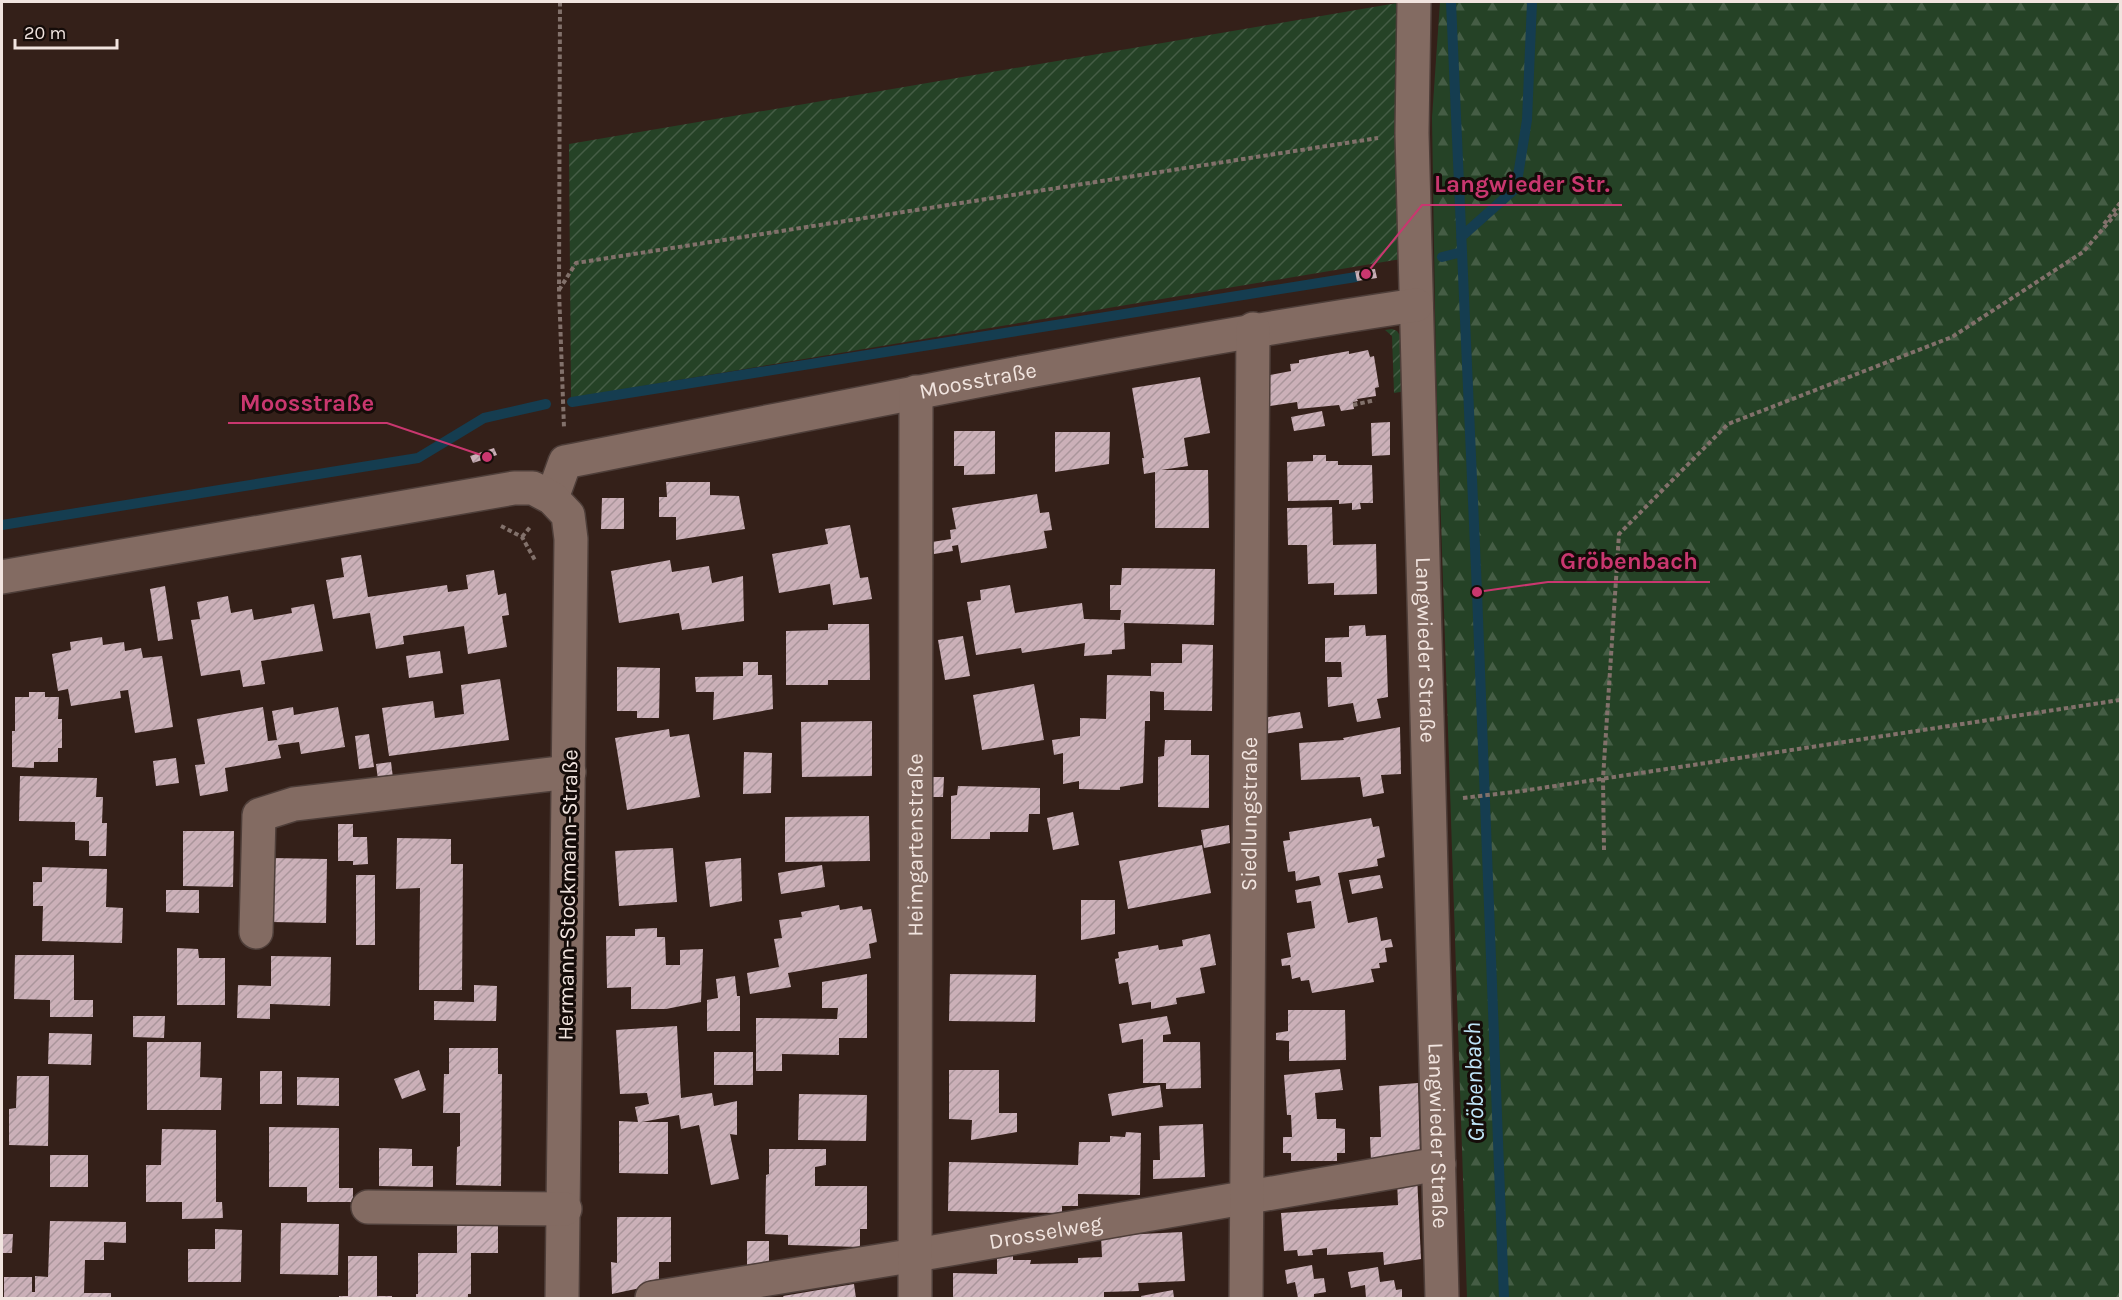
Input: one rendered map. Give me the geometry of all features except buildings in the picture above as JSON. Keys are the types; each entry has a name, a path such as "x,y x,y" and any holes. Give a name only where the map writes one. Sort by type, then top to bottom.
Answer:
{"street":[{"name":"Langwieder Straße","path":"1414,2 1412,133 1442,1299"},
{"name":"Moosstraße","path":"565,462 916,392 1253,329 1416,304"},
{"name":"Siedlungstraße","path":"1246,1299 1253,329"},
{"name":"Heimgartenstraße","path":"915,1299 916,392"},
{"path":"2,577 514,488 533,488 552,498 565,462"},
{"name":"Hermann-Stockmann-Straße","path":"552,498 568,514 571,539 565,1209 562,1299"},
{"path":"256,933 259,815 294,804 569,772"},
{"name":"Drosselweg","path":"651,1299 1438,1164"},
{"path":"368,1206 565,1209"}],"path":[{"path":"560,2 559,290 565,462"},
{"path":"559,290 576,263 1412,133"},
{"path":"2083,252 2121,203"},
{"path":"1604,850 1603,778 1619,534 1728,424 1952,337 2083,252 2121,209"},
{"path":"1353,405 1375,400"},
{"path":"1467,797 1522,791 2121,700"}],"green space":[{"path":"1440,2 2120,2 2120,1298 1467,1298 1436,371 1432,118"},
{"path":"1397,3 1401,259 571,398 569,144"},
{"path":"1385,330 1397,331 1401,337 1406,391 1394,393 1392,336"}],"waterway":[{"name":"Gröbenbach","path":"1451,2 1477,592 1504,1298"},
{"path":"1461,237 1516,188 1527,120 1532,2"},
{"path":"1442,257 1462,252"},
{"path":"572,402 1356,277"},
{"path":"2,525 418,458 484,418 546,404"}],"place":[{"name":"Langwieder Str.","path":"1366,274"},
{"name":"Moosstraße","path":"487,457"},
{"name":"Gröbenbach","path":"1477,592"}]}
